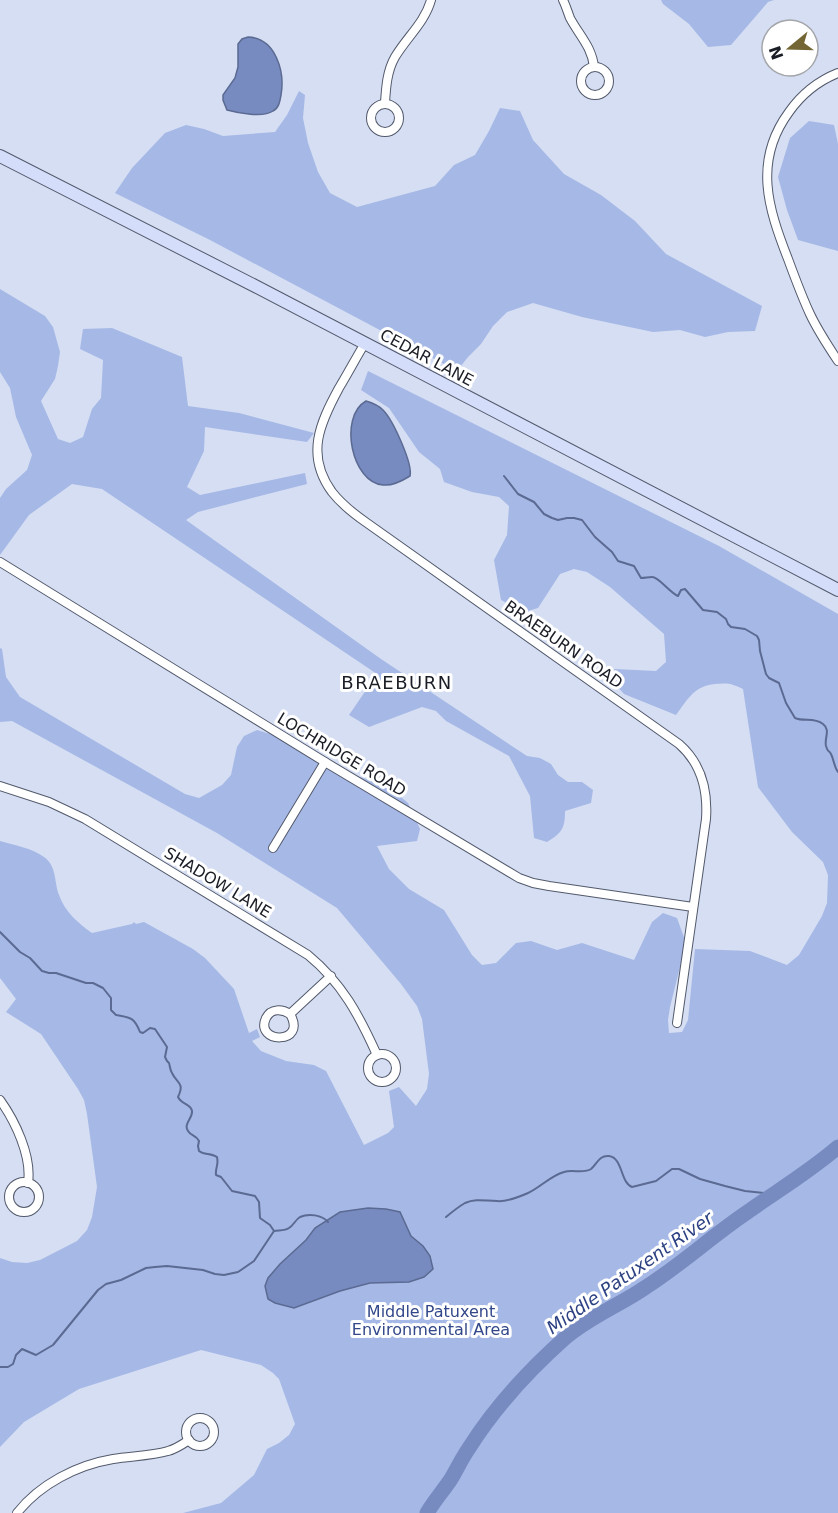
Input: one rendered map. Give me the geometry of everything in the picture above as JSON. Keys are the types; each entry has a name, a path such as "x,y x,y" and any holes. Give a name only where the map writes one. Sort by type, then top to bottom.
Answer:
{"main road":[{"name":"CEDAR LANE","path":"0,156 838,590"}],"street":[{"path":"385,103 387,80 392,64 428,10 431,0"},
{"path":"563,0 570,19 588,47 594,67"},
{"path":"838,73 820,82 801,97 784,119 772,144 767,186 768,199 777,231 802,295 821,335 838,361"},
{"name":"BRAEBURN ROAD","path":"364,343 326,411 317,447 317,457 327,484 340,501 367,523 686,751 703,778 707,796 706,819 676,1023"},
{"name":"LOCHRIDGE ROAD","path":"0,562 325,762 519,878 549,886 693,907"},
{"path":"273,849 325,762"},
{"name":"SHADOW LANE","path":"0,786 49,802 85,819 295,946 331,976 352,1004 378,1055"},
{"path":"290,1014 331,976"},
{"path":"0,1100 17,1129 28,1160 30,1172 28,1183"},
{"path":"17,1513 43,1489 83,1466 111,1459 168,1451 189,1440"}],"green space":[{"path":"661,0 774,0 768,2 731,45 708,47 689,24"},
{"path":"299,91 305,95 303,118 308,143 318,172 330,193 357,207 435,186 454,165 475,155 500,108 520,111 533,140 564,174 601,195 635,221 666,254 762,306 755,331 728,332 705,337 680,330 653,332 582,317 533,303 507,312 457,371 210,240 115,193 132,168 165,133 186,125 223,136 275,132"},
{"path":"809,121 834,125 838,144 838,251 798,240 778,177 790,138"},
{"path":"0,289 45,316 53,327 60,352 58,366 55,379 41,401 58,439 70,443 83,437 92,409 101,398 103,360 80,349 83,329 112,328 182,357 188,406 239,413 314,433 307,442 205,427 204,451 187,487 200,495 305,473 307,484 198,512 186,520 381,659 527,756 540,758 551,764 558,775 568,782 582,782 593,790 591,803 565,811 562,830 547,842 534,838 530,796 509,756 446,721 436,711 422,707 369,727 349,715 377,674 102,489 72,484 29,515 0,555 0,498 6,489 27,470 32,455 16,417 10,388 0,372"},
{"name":"Middle Patuxent Environmental Area","path":"368,371 719,546 838,614 838,1513 183,1513 221,1503 254,1475 267,1449 289,1435 295,1424 279,1379 273,1373 261,1365 201,1350 79,1389 24,1422 0,1447 0,1258 27,1263 40,1260 77,1241 87,1230 92,1217 97,1187 84,1100 41,1034 6,1012 16,999 0,978 0,841 34,851 48,861 53,870 59,895 68,912 92,933 134,922 136,924 144,922 205,958 234,989 249,1033 257,1029 260,1037 252,1041 261,1051 286,1061 314,1065 326,1071 364,1145 388,1133 394,1127 389,1091 399,1087 416,1106 427,1089 429,1074 422,1019 417,1006 337,908 217,833 12,721 0,722 0,648 6,677 20,697 185,794 199,798 222,785 231,775 237,747 244,736 257,730 283,738 323,765 388,786 408,803 420,829 417,841 377,846 389,869 409,889 444,910 472,955 482,965 496,963 516,943 531,941 557,950 582,943 634,960 652,922 663,913 677,918 686,943 670,1007 669,1033 682,1032 688,1020 695,949 750,951 787,965 799,955 827,903 828,875 823,862 792,832 758,787 743,689 727,684 702,687 692,694 676,715 624,694 615,684 614,669 656,671 666,662 664,634 610,587 587,572 574,569 560,574 538,608 524,612 501,600 494,560 507,535 509,506 499,497 472,492 444,482 440,469 419,452 389,408 361,390"}],"shaded area":[{"path":"248,37 266,43 280,67 282,86 280,100 277,108 269,113 250,114 227,110 223,100 223,95 235,78 238,67 238,44 242,39"},
{"path":"366,401 379,407 387,415 405,452 410,476 397,483 383,485 372,481 363,473 357,462 352,448 352,421 357,409"},
{"path":"368,1208 400,1212 411,1236 423,1246 430,1256 433,1269 424,1277 409,1282 370,1283 294,1308 268,1299 265,1286 268,1278 315,1228 340,1212"}],"waterway":[{"path":"504,476 518,494 534,502 544,514 558,520 567,518 582,520 618,561 634,566 641,578 655,578 678,596 681,590 685,589 703,610 717,612 726,619 731,627 745,629 757,636 766,674 779,683 786,703 795,718 820,722 825,726 826,746 838,772"},
{"path":"0,932 42,971 93,983 103,988 111,998 111,1010 116,1015 131,1019 136,1023 140,1032 143,1033 150,1028 155,1029 167,1047 165,1057 181,1088 178,1097 191,1109 192,1114 187,1128 189,1133 199,1141 199,1151 217,1157 216,1175 221,1177 232,1191 255,1196 259,1202 260,1218 274,1231"},
{"name":"Middle Patuxent River","path":"427,1513 451,1479 466,1452 501,1404 538,1363 565,1338 659,1278 838,1147"},
{"path":"446,1217 469,1201 501,1201 517,1198 559,1174 591,1169 600,1158 606,1156 617,1161 625,1180 632,1187 656,1181 672,1169 679,1169 700,1179 725,1186 775,1194"},
{"path":"0,1367 13,1364 16,1355 22,1349 36,1355 53,1345 98,1290 106,1284 121,1280 146,1268 155,1267 203,1270 224,1275 238,1272 254,1261 274,1231 287,1229 300,1217 307,1215 319,1216 328,1222"}],"district":[{"name":"BRAEBURN","path":"397,683"}]}
